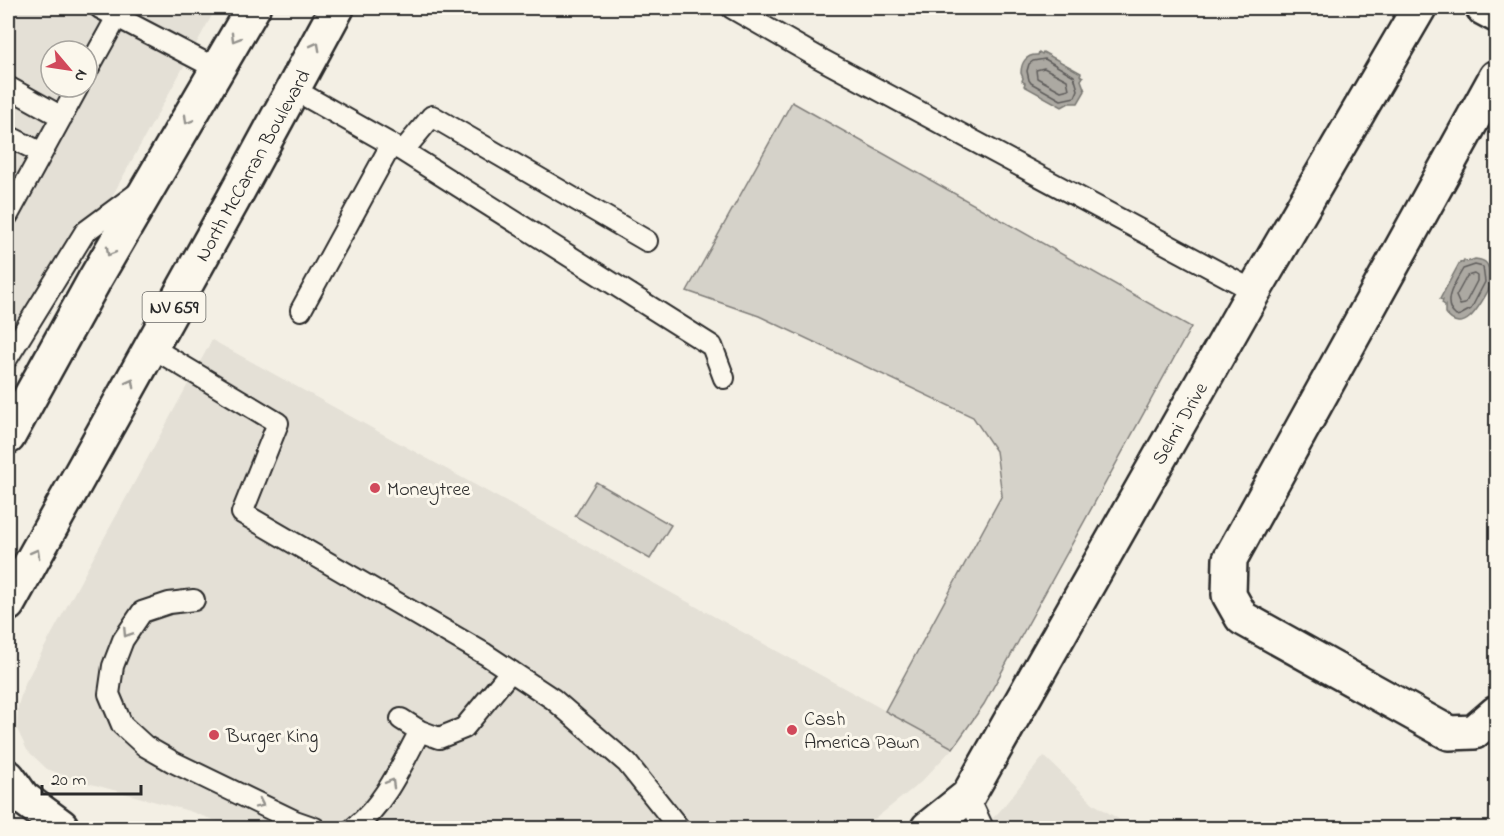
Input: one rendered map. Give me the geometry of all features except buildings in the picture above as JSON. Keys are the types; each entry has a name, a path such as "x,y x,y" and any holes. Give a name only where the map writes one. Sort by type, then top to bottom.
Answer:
{"street":[{"path":"8,437 150,183 253,8"},
{"name":"North McCarran Boulevard","path":"8,604 336,8"},
{"name":"Selmi Drive","path":"928,828 968,796 1254,291 1419,8"},
{"path":"1483,8 1497,15"},
{"path":"1497,77 1230,559 1229,596 1242,618 1449,733 1474,732 1497,713"},
{"path":"8,777 23,798 66,827"},
{"path":"8,814 66,827"}],"lane":[{"path":"732,8 819,58 1254,291"},
{"path":"99,43 113,10 217,69"},
{"path":"8,87 62,117"},
{"path":"293,89 397,148 712,345 724,378"},
{"path":"8,215 72,99"},
{"path":"301,310 397,148 432,116 647,241"},
{"path":"8,136 42,153"},
{"path":"8,357 85,232 150,183"},
{"path":"151,347 278,423 242,513 476,649 553,699 627,763 679,828"},
{"path":"194,600 169,603 142,612 123,640 113,666 109,694 122,725 145,746 173,762 315,828"},
{"path":"401,719 420,731 439,738 464,728 511,671"},
{"path":"354,828 365,820 381,801 420,731"},
{"path":"968,796 983,828"}],"shaded area":[{"path":"8,8 216,8 8,385"},
{"path":"792,102 1191,327 984,704 953,748 885,711 1002,495 996,451 973,417 759,316 687,291"},
{"path":"212,340 953,748 921,782 876,818 850,828 235,828 189,811 77,780 47,769 27,750 17,729 18,706 24,685"},
{"path":"596,482 671,525 650,559 575,516"},
{"path":"1044,756 1094,804 1133,828 983,828 999,812"}],"water":[{"path":"1039,52 1081,73 1085,91 1078,103 1069,103 1062,107 1024,86 1021,73 1023,63 1030,56 1038,55"},
{"path":"1475,259 1485,262 1492,276 1490,278 1494,280 1474,313 1460,322 1453,320 1445,313 1445,305 1440,299 1460,262"}],"place":[{"name":"Moneytree","path":"375,488"},
{"name":"Cash America Pawn","path":"792,730"},
{"name":"Burger King","path":"214,735"}]}
